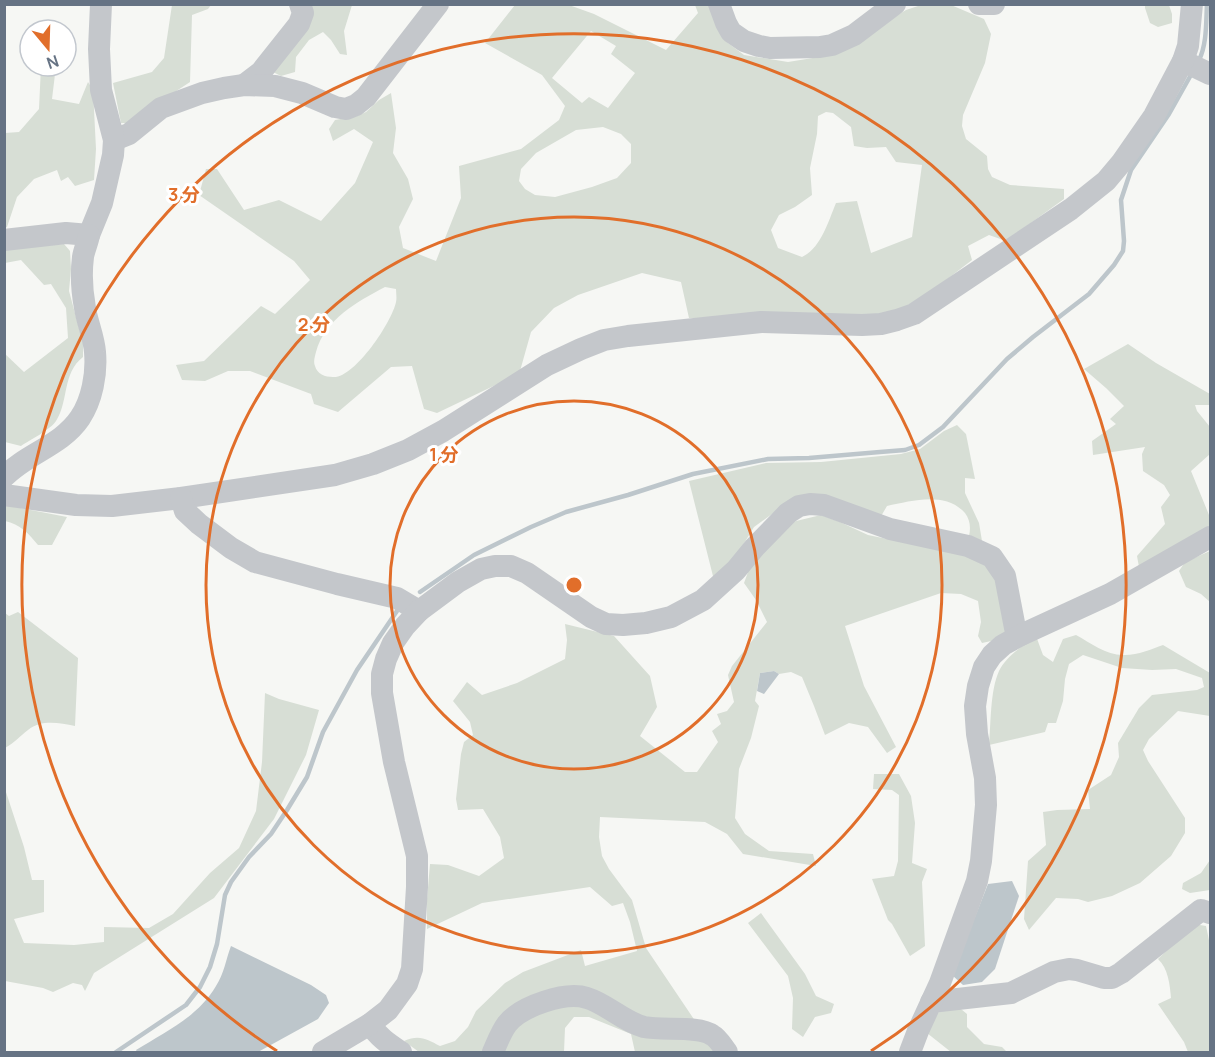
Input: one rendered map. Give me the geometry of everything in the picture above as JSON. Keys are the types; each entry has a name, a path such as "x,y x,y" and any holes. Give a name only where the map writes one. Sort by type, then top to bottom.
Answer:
{"street":[{"path":"4,477 65,434 80,418 90,398 95,372 95,351 85,307 83,257 102,203 113,155 114,140 101,90 99,48 101,4"},
{"path":"244,85 261,72 299,24 303,13 300,4"},
{"path":"114,140 129,134 162,108 202,93 244,85 275,86 302,93 335,107 346,108 356,105 366,97 438,4"},
{"path":"719,4 732,32 744,41 770,48 832,45 854,35 895,4"},
{"path":"979,4 994,4"},
{"path":"4,495 76,505 112,506 335,475 373,464 408,450 443,431 547,365 604,340 761,322 881,324 914,314 1071,209 1106,181 1154,116 1196,67 1188,46 1192,4"},
{"path":"4,240 66,233 89,235"},
{"path":"182,498 185,511 199,524 231,548 255,562 397,598 419,611"},
{"path":"372,1037 407,984 412,969 417,887 417,856 394,762 382,693 382,675 393,643 405,626 419,611 458,582 481,569 511,566 527,573 591,617 606,624 646,623 671,617 703,600 736,570 788,513 799,506 824,505 890,529 968,546 992,557 1005,576 1015,628 1021,635"},
{"path":"910,1053 940,983 973,891 981,861 986,805 985,778 977,734 975,706 984,667 1003,645 1110,594 1210,537"},
{"path":"932,1002 1011,993 1054,972 1069,969 1112,978 1201,910 1210,913"},
{"path":"493,1053 507,1024 516,1015 548,1000 566,995 586,997 641,1026 706,1032 714,1035 727,1053"},
{"path":"323,1053 372,1037 386,1042 401,1053"}],"shaded area":[{"path":"172,5 211,5 208,9 192,15 190,82 128,123 121,123 113,83 152,72 164,58"},
{"path":"306,5 352,5 344,31 347,55 340,54 323,32 309,40 296,57 295,72 281,76 269,70"},
{"path":"515,5 569,5 594,14 666,50 698,13 695,5 709,5 728,43 744,55 788,62 831,55 906,10 921,5 951,5 984,19 991,34 985,63 963,115 962,126 966,139 987,156 988,169 992,177 1010,185 1064,189 1064,199 1006,241 989,235 968,246 972,260 932,291 898,311 868,318 689,318 681,282 642,273 578,295 554,308 531,332 520,371 437,413 424,409 412,366 391,367 338,412 314,404 311,394 250,371 228,371 205,381 182,380 176,365 204,361 261,306 275,314 310,280 294,261 199,195 206,169 217,169 244,210 279,200 321,221 355,183 373,142 354,129 333,141 329,129 335,120 366,112 391,93 396,128 393,153 408,179 413,199 399,227 403,248 436,261 461,198 459,166 521,149 559,120 565,106 542,75 485,43","holes":["591,31 616,46 611,54 635,73 608,108 589,97 582,103 552,78","826,112 833,113 851,127 854,146 886,147 896,162 922,165 912,237 871,253 857,201 836,203 819,241 809,253 802,257 778,248 771,230 779,215 812,195 810,168 818,116","603,127 621,134 631,144 631,163 617,178 555,197 535,195 525,189 519,181 521,169 536,153 576,130","385,287 396,289 393,311 371,348 342,375 324,376 319,373 314,363 320,340 334,321 353,305"]},
{"path":"1145,5 1169,5 1172,23 1158,27 1150,23"},
{"path":"40,78 55,78 52,99 79,104 88,82 93,90 96,149 94,180 75,186 68,177 61,181 57,170 34,179 17,197 5,228 5,133 19,132 39,109"},
{"path":"64,244 70,251 69,291 83,343 83,357 72,371 56,421 21,446 5,442 4,353 24,372 68,338 66,308 51,284 44,285 21,260 5,263 5,249"},
{"path":"1128,344 1210,394 1209,405 1195,405 1210,427 1210,454 1191,471 1210,515 1210,529 1139,567 1137,556 1165,524 1161,507 1170,495 1164,485 1143,471 1142,454 1145,447 1093,455 1092,441 1116,424 1110,419 1124,406 1084,369"},
{"path":"957,425 966,434 975,479 965,478 965,493 979,523 982,541 969,536 970,524 965,513 957,506 938,500 917,500 887,506 880,518 786,504 754,527 735,558 714,580 689,481 766,463 821,462 901,454 920,449 944,431"},
{"path":"5,505 67,517 52,545 38,545 20,527 5,521"},
{"path":"821,515 868,535 970,554 986,565 995,577 1007,632 996,640 982,643 978,636 981,622 978,601 961,594 941,593 845,626 864,686 896,747 887,753 868,727 849,723 825,735 802,677 791,672 760,673 755,701 759,706 751,738 739,769 735,818 745,834 769,851 813,854 816,866 743,854 727,834 705,822 600,817 599,837 602,856 632,900 646,948 716,1052 635,1052 631,1034 589,1017 574,1017 565,1028 564,1052 419,1052 404,1041 427,1039 440,1046 455,1041 468,1027 476,1011 505,983 523,972 581,950 585,966 637,951 623,903 612,906 590,887 482,903 427,929 430,864 448,865 479,876 504,858 500,837 483,809 458,810 456,799 461,754 464,742 473,735 470,722 453,701 467,682 482,695 517,683 565,659 567,640 565,624 614,636 650,676 657,707 640,736 685,772 697,772 718,742 712,731 721,724 717,714 727,711 734,702 728,675 732,666 767,622 744,583 751,564 792,522"},
{"path":"1210,551 1210,602 1201,594 1186,587 1179,571 1185,562"},
{"path":"18,612 78,658 75,726 39,724 5,748 5,613 9,616"},
{"path":"1076,635 1099,648 1118,655 1145,652 1163,645 1210,673 1210,716 1178,711 1149,739 1143,750 1185,818 1185,833 1171,856 1140,883 1112,896 1088,902 1056,898 1029,930 1024,919 1028,861 1046,845 1043,812 1090,809 1088,790 1111,775 1119,757 1118,743 1139,708 1152,695 1197,690 1204,687 1202,678 1176,669 1122,668 1083,655 1069,664 1063,701 1056,723 1048,723 1045,732 989,745 994,688 999,671 1006,661 1036,636 1043,655 1053,662 1063,639"},
{"path":"774,671 779,674 764,694 757,691 760,673"},
{"path":"265,693 319,710 306,755 274,819 214,898 94,973 85,991 82,985 73,983 53,992 5,981 5,789 32,880 44,880 44,912 14,919 24,943 74,945 104,942 104,927 149,928 173,914 210,873 239,848 256,811 262,762"},
{"path":"874,774 899,774 911,796 915,823 912,863 927,869 922,882 925,946 910,956 888,920 872,879 894,876 898,861 899,795 892,790 873,789"},
{"path":"1210,860 1210,890 1190,893 1182,889 1183,883 1201,873"},
{"path":"1012,881 1019,896 995,969 982,982 963,985 952,975 988,884"},
{"path":"761,913 805,974 816,996 834,1004 831,1013 815,1017 803,1037 792,1029 793,998 788,976 748,923"},
{"path":"1194,924 1206,926 1210,945 1210,1052 1188,1052 1184,1042 1158,1004 1171,998 1166,972 1158,959"},
{"path":"231,946 311,985 326,995 329,1003 318,1019 258,1052 137,1052 136,1050 190,1015 209,997 221,977"},
{"path":"956,1005 967,1014 967,1027 984,1044 1002,1047 1007,1052 951,1052 927,1033 937,1013"}],"waterway":[{"path":"1199,60 1205,40 1207,4"},
{"path":"420,592 474,555 531,527 566,512 693,474 768,459 905,450 919,445 943,427 1007,359 1089,294 1114,265 1123,251 1121,200 1131,170 1169,114 1192,73"},
{"path":"116,1052 186,1005 200,987 210,967 217,944 225,895 231,882 249,857 271,834 287,810 307,777 323,732 357,670 399,608"}]}
